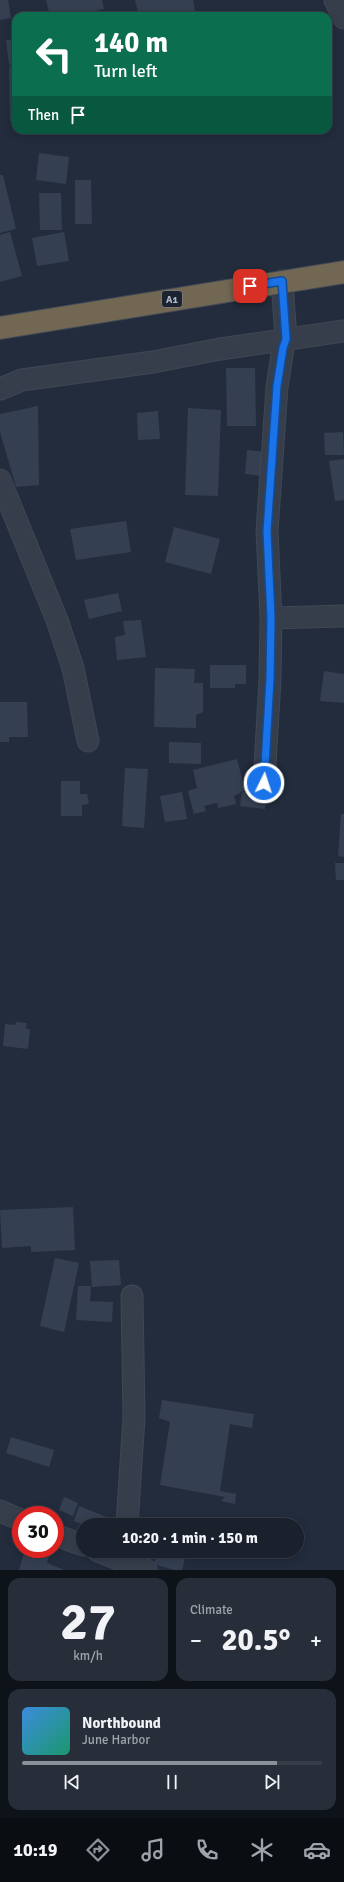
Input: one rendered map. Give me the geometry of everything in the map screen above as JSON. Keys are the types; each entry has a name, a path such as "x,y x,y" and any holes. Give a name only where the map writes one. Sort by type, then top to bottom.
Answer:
{"highway":[{"name":"A1","path":"0,328 344,272"}],"street":[{"path":"335,0 344,18"},
{"path":"264,783 270,679 271,618 267,531 277,386 283,348 286,339 282,281"},
{"path":"0,389 22,380 153,362 220,349 344,331"},
{"path":"0,480 57,620 73,668 88,741"},
{"path":"271,618 344,616"},
{"path":"127,1518 134,1417 132,1296"},
{"path":"0,1511 12,1516"},
{"path":"64,1538 76,1542"},
{"path":"127,1558 146,1570"}],"building":[{"path":"0,0 8,0 11,18 0,20"},
{"path":"46,0 102,0 104,9 90,12 49,12"},
{"path":"135,0 193,0 195,12 138,12"},
{"path":"12,39 12,65 9,65 6,40"},
{"path":"9,66 12,66 12,121 10,121"},
{"path":"39,153 69,157 66,184 36,180"},
{"path":"0,175 3,175 16,229 0,233"},
{"path":"75,180 91,180 92,224 75,224"},
{"path":"39,193 61,193 62,230 40,230"},
{"path":"10,232 22,276 0,282 0,235"},
{"path":"64,232 69,261 37,266 32,238"},
{"path":"226,368 255,368 256,426 227,426"},
{"path":"38,406 39,485 16,487 0,432 0,414"},
{"path":"188,408 221,410 218,496 185,495"},
{"path":"158,411 160,439 138,440 137,413"},
{"path":"343,432 344,455 325,455 324,433"},
{"path":"247,450 266,452 263,476 245,474"},
{"path":"344,459 344,500 335,501 329,461"},
{"path":"126,521 131,552 76,560 70,529"},
{"path":"174,527 220,539 211,574 165,562"},
{"path":"118,593 122,611 89,619 84,600"},
{"path":"141,620 146,657 117,660 115,637 125,635 123,621"},
{"path":"210,665 246,665 246,684 235,684 235,688 210,688"},
{"path":"155,668 195,669 194,683 203,683 203,712 196,715 196,728 154,727"},
{"path":"324,671 344,674 344,703 320,701"},
{"path":"0,702 27,702 28,737 9,737 9,742 0,742"},
{"path":"169,742 201,743 201,764 169,763"},
{"path":"237,759 245,790 234,796 236,804 218,808 217,803 204,806 206,811 194,814 188,791 197,788 193,770"},
{"path":"125,768 148,769 144,828 122,826"},
{"path":"61,781 80,781 80,794 87,794 89,804 82,805 82,816 61,816"},
{"path":"182,792 187,819 165,822 160,796"},
{"path":"242,792 267,794 265,809 240,806"},
{"path":"341,814 344,814 344,857 338,856"},
{"path":"335,863 344,863 344,880 336,880"},
{"path":"16,1022 27,1023 26,1028 30,1030 28,1049 3,1046 5,1024 15,1025"},
{"path":"73,1207 75,1250 31,1252 31,1246 2,1248 0,1210"},
{"path":"55,1258 79,1263 64,1332 40,1326"},
{"path":"119,1260 121,1285 92,1287 90,1261"},
{"path":"78,1286 91,1286 90,1301 113,1302 112,1322 76,1320"},
{"path":"162,1400 254,1414 252,1428 230,1424 220,1491 236,1494 235,1504 221,1501 225,1497 160,1485 170,1422 159,1418"},
{"path":"11,1437 54,1450 49,1467 6,1453"},
{"path":"64,1497 78,1503 73,1516 64,1512 64,1506 61,1506"},
{"path":"79,1506 109,1518 76,1518 76,1522 74,1521"},
{"path":"22,1558 49,1558 47,1563 64,1570 19,1570"},
{"path":"155,1558 185,1558 182,1570 174,1570 154,1564"}],"route":[{"path":"250,286 282,281 286,339 283,348 277,386 267,531 271,618 270,679 264,783"}]}
